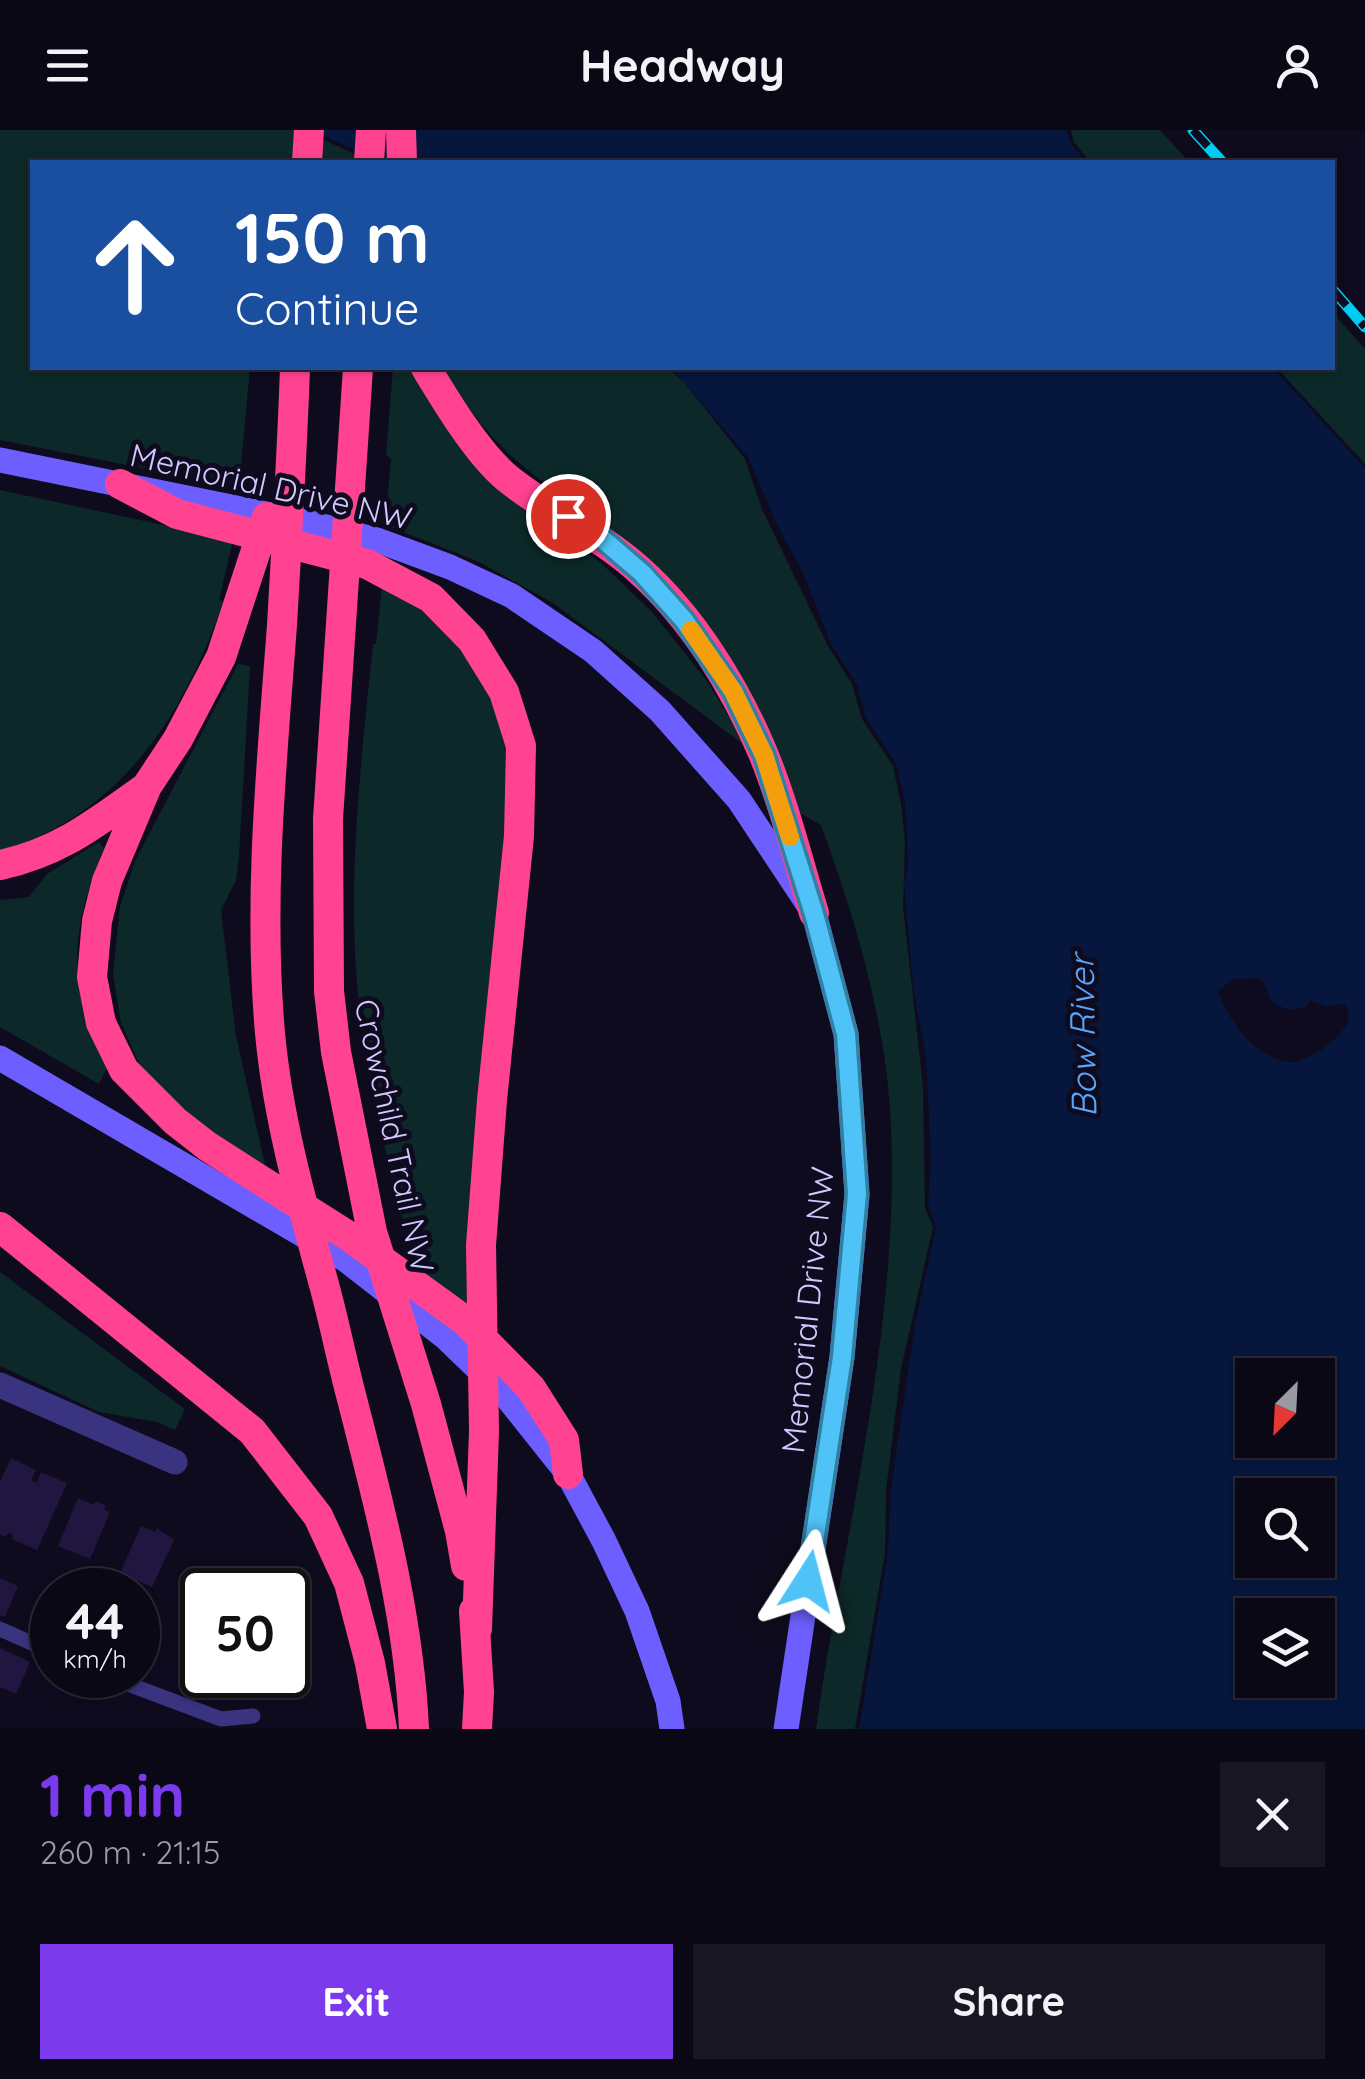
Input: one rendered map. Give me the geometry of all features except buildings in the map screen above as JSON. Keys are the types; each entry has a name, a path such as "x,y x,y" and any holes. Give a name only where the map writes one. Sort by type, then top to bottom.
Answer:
{"highway":[{"path":"306,160 309,130"},
{"path":"370,160 371,130"},
{"path":"402,130 402,160"},
{"path":"296,370 269,779 270,1033 304,1216 374,1480 396,1583 410,1662 414,1729"},
{"name":"Crowchild Trail NW","path":"358,370 328,820 326,936 336,1052 372,1232 456,1513 476,1628 477,1729"},
{"path":"427,370 452,412 506,477 599,536 642,573 684,620 733,691 764,755 814,914"},
{"path":"290,458 221,657 148,786 107,881 97,921 92,977 101,1023 124,1070 175,1120 200,1158 350,1238 464,1320 531,1388 560,1455"},
{"path":"120,484 178,514 367,564 430,598 472,640 504,692 521,746 519,836 481,1245 484,1431 476,1628"},
{"path":"0,866 35,858 74,839 148,786"},
{"path":"0,1227 252,1431 318,1516 349,1583 382,1729"}],"main road":[{"name":"Memorial Drive NW","path":"0,460 377,540 450,567 512,596 593,651 660,710 739,800 814,914 846,1034 857,1194 842,1357 786,1729"},
{"path":"0,1058 200,1158"},
{"path":"560,1455 637,1610 668,1701 672,1729"}],"street":[{"path":"0,1385 175,1462"}],"lane":[{"path":"0,1629 30,1642"},
{"path":"160,1696 220,1719 253,1716"}],"green space":[{"path":"0,130 303,130 367,160 30,160 30,370 250,370 239,487 0,440"},
{"path":"1071,130 1160,130 1187,160 1088,160 1074,142"},
{"path":"1335,315 1365,349 1365,464 1279,370 1335,370"},
{"path":"393,370 415,370 524,506 600,562 652,612 707,681 747,747 553,603 477,561 385,525 391,459 386,455"},
{"path":"444,370 670,370 745,459 762,509 828,646 852,684 862,719 893,766 905,842 903,907 923,1087 925,1208 933,1227 901,1369 886,1490 885,1553 855,1729 816,1729 879,1354 892,1203 891,1127 883,1050 846,898 821,825 800,813 760,718 708,628 664,576 625,542 541,481 502,447"},
{"path":"0,490 233,540 219,600 223,602 207,644 189,684 142,756 113,787 80,813 42,835 0,851"},
{"path":"382,586 430,614 470,655 493,695 510,756 470,1305 418,1274 391,1174 363,1038 355,959 355,869 364,734"},
{"path":"238,664 250,666 239,857 236,880 221,910 236,1036 265,1165 202,1127 143,1072 121,1023 113,974 120,906 136,859"},
{"path":"99,842 104,848 84,908 77,955 82,994 107,1068 99,1084 0,1027 0,900 29,897 47,874"},
{"path":"0,1272 185,1409 175,1430 157,1422 99,1412 0,1366"}],"water":[{"path":"313,130 1067,130 1071,143 1084,160 376,160"},
{"name":"Bow River","path":"674,370 1275,370 1365,468 1365,1729 859,1729 888,1552 891,1488 915,1324 936,1227 928,1204 931,1158 926,1058 913,986 904,883 908,864 905,801 896,764 866,718 857,684 831,644 804,575 748,457","holes":["1259,978 1271,1002 1288,1010 1306,1007 1310,1000 1326,1007 1344,1004 1349,1013 1342,1032 1322,1049 1300,1060 1292,1062 1268,1055 1237,1026 1218,991 1233,979"]}],"railway":[{"path":"1193,130 1220,160"},
{"path":"1335,292 1365,327"}],"slow traffic":[{"path":"691,630 733,691 764,755 790,837"}],"route":[{"path":"568,516 599,536 642,573 684,620 733,691 764,755 814,914 846,1034 857,1194 842,1357 808,1581"}]}
